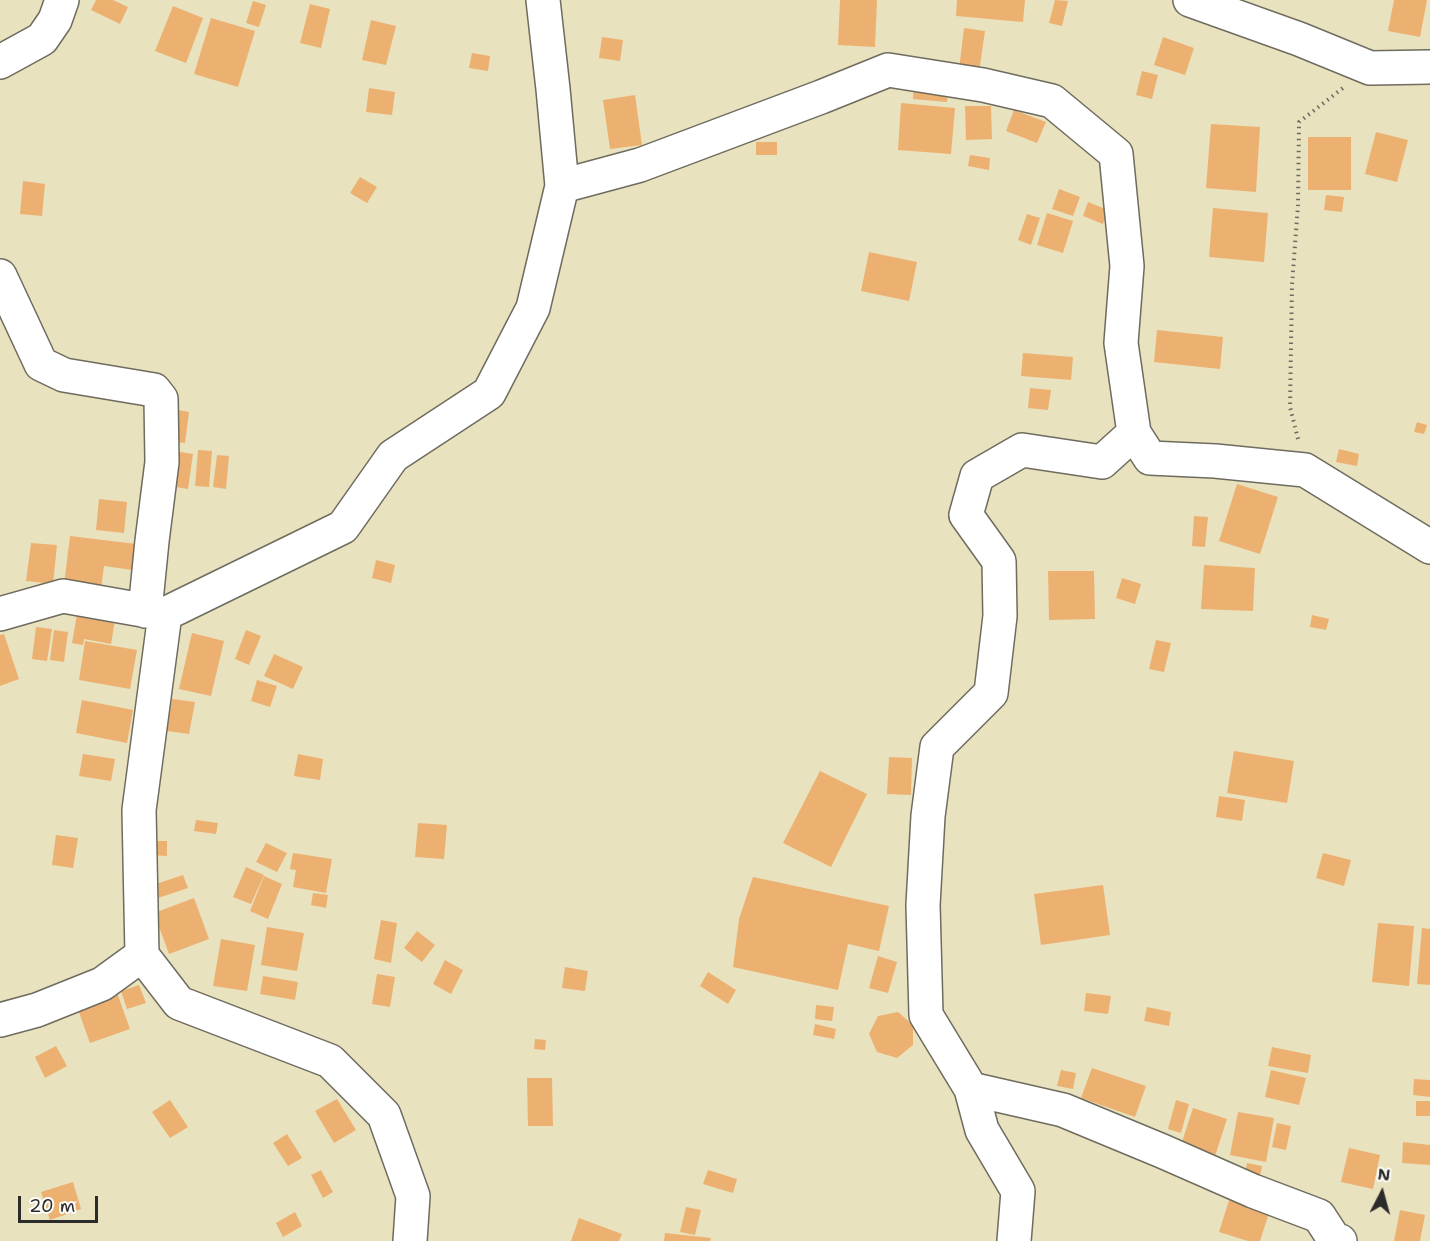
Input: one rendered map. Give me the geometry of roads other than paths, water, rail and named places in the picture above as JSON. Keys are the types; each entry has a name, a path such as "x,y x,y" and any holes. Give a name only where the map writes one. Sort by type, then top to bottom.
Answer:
{"street":[{"path":"0,62 42,39 55,20 62,0"},
{"path":"0,614 63,596 155,612 343,526 393,456 489,393 533,308 562,186 543,0"},
{"path":"1190,0 1299,39 1370,68 1430,67"},
{"path":"562,186 640,165 888,70 983,86 1052,101 1116,154 1127,266 1121,344 1134,433 1149,458 1215,461 1305,470 1430,547"},
{"path":"0,276 41,364 64,375 154,390 161,399 162,462 152,541 155,612 139,810 142,955 179,1003 330,1061 384,1115 413,1196 410,1241"},
{"path":"1014,1241 1018,1191 982,1130 971,1089 926,1015 922,905 928,816 937,747 991,693 1000,616 999,561 966,515 977,476 1022,450 1102,462 1134,433"},
{"path":"0,1020 36,1010 102,984 142,955"},
{"path":"971,1089 1063,1110 1253,1191 1319,1216 1334,1239 1340,1241"}]}
